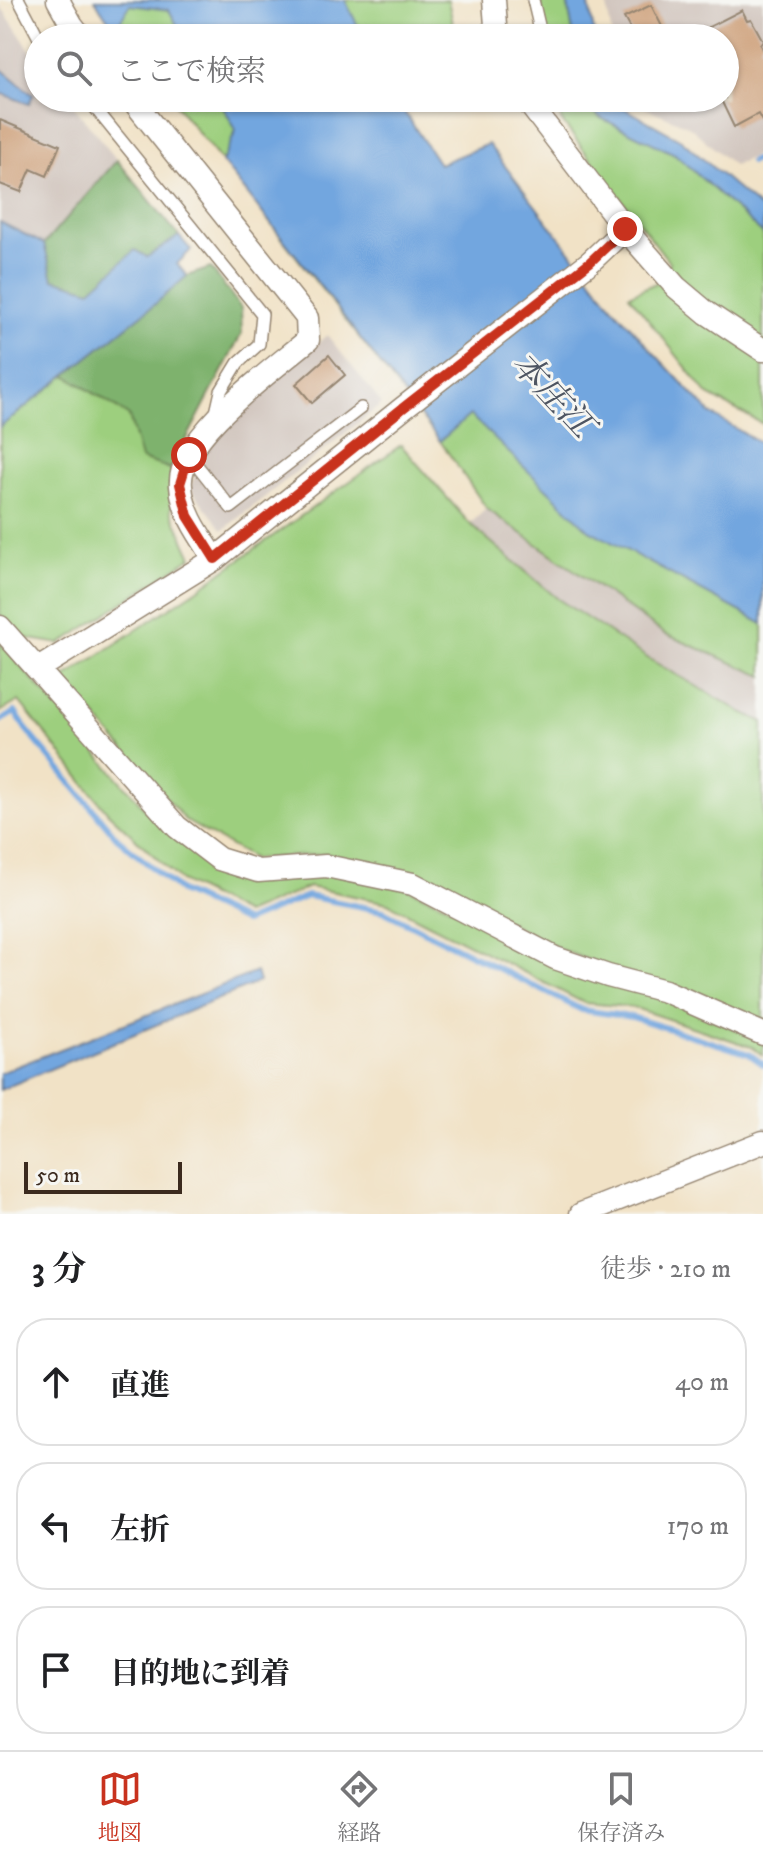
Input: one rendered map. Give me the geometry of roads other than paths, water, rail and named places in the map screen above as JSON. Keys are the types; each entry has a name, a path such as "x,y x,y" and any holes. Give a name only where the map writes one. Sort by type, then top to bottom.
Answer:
{"street":[{"path":"58,0 71,24"},
{"path":"494,0 496,24"},
{"path":"142,112 307,318 308,340 207,428 189,455 180,484 188,516 215,559"},
{"path":"536,112 625,229 676,287 707,313 763,350"},
{"path":"38,669 215,559 590,262 625,229"},
{"path":"0,627 177,827 219,859 258,871 326,866 413,884 555,958 665,991 763,1034"},
{"path":"581,1214 763,1142"}],"lane":[{"path":"19,0 32,24"},
{"path":"533,0 539,24"},
{"path":"98,112 262,314 259,344 238,363 221,391 214,422"},
{"path":"189,455 231,508 361,408"}],"water":[{"path":"95,0 345,0 357,24 176,24 169,10 130,5 119,24 111,24"},
{"path":"567,0 588,0 592,24 571,24"},
{"path":"0,68 24,88 24,102 0,93"},
{"name":"本庄江","path":"226,112 404,112 439,164 488,144 613,307 653,352 710,413 763,445 763,624 589,530 470,415 440,441 222,162 236,130"},
{"path":"595,112 631,112 681,140 763,211 763,234 675,154 599,117"},
{"path":"0,222 44,244 53,279 91,290 135,250 147,257 179,236 191,250 177,264 187,276 0,427"},
{"path":"256,972 259,982 0,1090 0,1073"}],"waterway":[{"path":"751,162 763,156"},
{"path":"0,721 15,712 117,838 180,891 245,922 307,896 383,911 582,1010 632,1017 749,1054 763,1064"}]}
